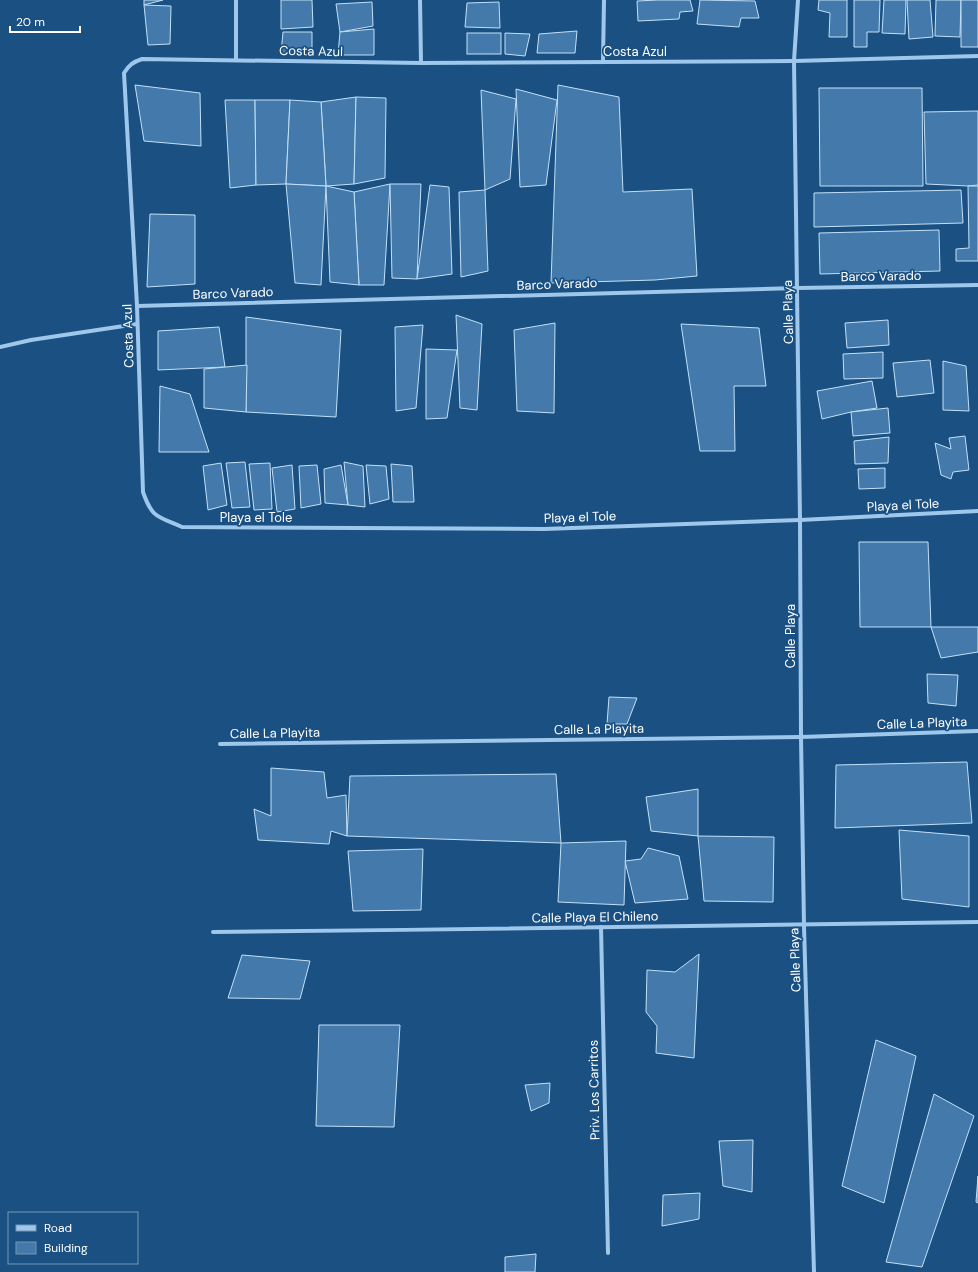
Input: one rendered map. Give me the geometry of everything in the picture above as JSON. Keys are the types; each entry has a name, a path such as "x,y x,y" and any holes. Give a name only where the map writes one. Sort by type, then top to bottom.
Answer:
{"street":[{"path":"236,0 236,60"},
{"path":"420,0 421,63"},
{"path":"603,61 604,0"},
{"name":"Calle Playa","path":"798,0 794,61 798,288 801,737 804,926 814,1272"},
{"name":"Costa Azul","path":"182,527 154,514 148,506 144,492 138,324 124,73 134,61 142,59 421,63 794,61 978,56"},
{"name":"Barco Varado","path":"137,306 798,288 978,285"},
{"path":"0,346 138,324"},
{"name":"Playa el Tole","path":"182,527 544,528 800,520 978,511"},
{"name":"Calle La Playita","path":"220,744 801,737 978,731"},
{"name":"Calle Playa El Chileno","path":"213,932 804,926 978,922"},
{"name":"Priv. Los Carritos","path":"601,927 608,1252"}],"building":[{"path":"144,0 163,0 144,5"},
{"path":"281,0 312,0 313,27 281,29"},
{"path":"690,0 693,11 680,12 679,19 638,21 637,1"},
{"path":"700,0 755,1 759,18 741,18 739,27 697,24"},
{"path":"819,0 847,0 847,37 829,37 830,13 818,10"},
{"path":"854,0 880,0 879,32 867,32 867,47 854,47"},
{"path":"884,0 906,0 905,34 882,33"},
{"path":"907,0 930,0 933,37 909,39"},
{"path":"936,0 961,0 960,37 935,36"},
{"path":"961,0 978,0 978,47 961,47"},
{"path":"372,2 373,26 340,32 336,4"},
{"path":"499,2 500,28 465,27 467,3"},
{"path":"144,5 171,6 170,44 148,45"},
{"path":"374,29 374,55 338,55 340,32"},
{"path":"577,31 575,53 537,53 539,34"},
{"path":"283,32 312,32 312,55 281,53"},
{"path":"467,33 501,33 501,54 467,54"},
{"path":"505,33 530,34 525,56 505,54"},
{"path":"135,85 200,93 201,146 144,141"},
{"path":"558,85 619,97 623,192 692,189 697,276 655,280 551,283"},
{"path":"819,88 922,88 923,186 820,186"},
{"path":"516,89 557,100 546,185 520,187"},
{"path":"481,90 516,99 510,179 485,190"},
{"path":"356,97 354,184 326,186 321,102"},
{"path":"356,97 386,98 385,178 354,184"},
{"path":"225,100 255,100 256,185 230,188"},
{"path":"255,100 290,100 286,184 256,185"},
{"path":"290,100 321,102 326,186 286,184"},
{"path":"978,111 978,185 926,184 924,112"},
{"path":"286,184 326,186 321,285 295,283"},
{"path":"390,184 384,285 359,285 354,192"},
{"path":"390,184 421,184 417,279 392,278"},
{"path":"430,185 449,187 452,274 417,279"},
{"path":"326,186 354,192 359,285 330,282"},
{"path":"968,186 978,186 978,261 956,261 956,249 969,248"},
{"path":"485,190 488,271 461,277 459,192"},
{"path":"961,190 963,223 814,227 814,193"},
{"path":"150,214 195,215 195,284 147,287"},
{"path":"939,230 940,271 820,274 819,233"},
{"path":"456,315 482,324 477,410 460,408"},
{"path":"246,317 341,330 336,417 246,412"},
{"path":"888,320 889,345 847,348 845,323"},
{"path":"555,323 554,413 517,411 514,330"},
{"path":"681,324 759,328 766,386 734,386 735,451 700,451"},
{"path":"423,325 416,408 396,411 395,327"},
{"path":"219,327 225,367 158,370 158,331"},
{"path":"426,349 457,350 447,418 426,419"},
{"path":"883,352 883,378 844,379 843,354"},
{"path":"930,360 934,393 897,397 893,363"},
{"path":"943,361 966,366 969,411 943,410"},
{"path":"247,365 246,412 204,408 204,369"},
{"path":"872,381 877,408 822,419 817,391"},
{"path":"160,386 190,394 209,452 159,452"},
{"path":"888,408 890,433 853,436 851,412"},
{"path":"965,436 969,470 953,472 951,479 941,475 935,443 951,449 949,438"},
{"path":"889,437 888,463 855,464 854,441"},
{"path":"245,462 250,507 232,508 226,463"},
{"path":"344,462 363,466 365,507 348,505"},
{"path":"221,463 227,505 208,510 203,466"},
{"path":"270,463 272,509 254,510 249,464"},
{"path":"391,464 412,466 414,502 393,502"},
{"path":"292,465 295,509 277,512 272,468"},
{"path":"317,465 321,504 301,508 299,466"},
{"path":"341,465 348,505 325,503 324,469"},
{"path":"366,465 386,466 389,499 370,504"},
{"path":"885,468 885,488 859,489 858,469"},
{"path":"859,542 928,542 931,627 860,627"},
{"path":"931,627 978,627 978,652 941,658"},
{"path":"927,674 958,675 956,706 928,703"},
{"path":"609,697 637,698 627,724 607,724"},
{"path":"967,762 972,823 835,828 836,765"},
{"path":"271,768 324,772 327,798 346,795 347,836 331,831 329,844 258,840 254,809 271,816"},
{"path":"556,774 561,843 347,836 350,776"},
{"path":"698,789 698,836 651,831 646,797"},
{"path":"899,830 969,836 969,907 902,899"},
{"path":"698,836 774,837 773,902 704,901"},
{"path":"626,841 624,905 558,902 561,843"},
{"path":"648,848 679,856 688,899 635,903 625,861 641,859"},
{"path":"423,849 421,910 353,911 348,851"},
{"path":"699,954 694,1058 656,1053 657,1026 646,1012 647,970 675,972"},
{"path":"242,955 310,961 300,999 228,998"},
{"path":"319,1025 400,1025 394,1127 316,1126"},
{"path":"876,1040 916,1056 884,1203 842,1186"},
{"path":"550,1083 549,1103 531,1111 525,1085"},
{"path":"934,1094 974,1116 922,1267 886,1262"},
{"path":"753,1140 752,1192 723,1186 719,1141"},
{"path":"978,1176 978,1203 976,1202"},
{"path":"700,1193 699,1219 662,1226 663,1195"},
{"path":"536,1254 535,1272 505,1272 505,1257"}]}
